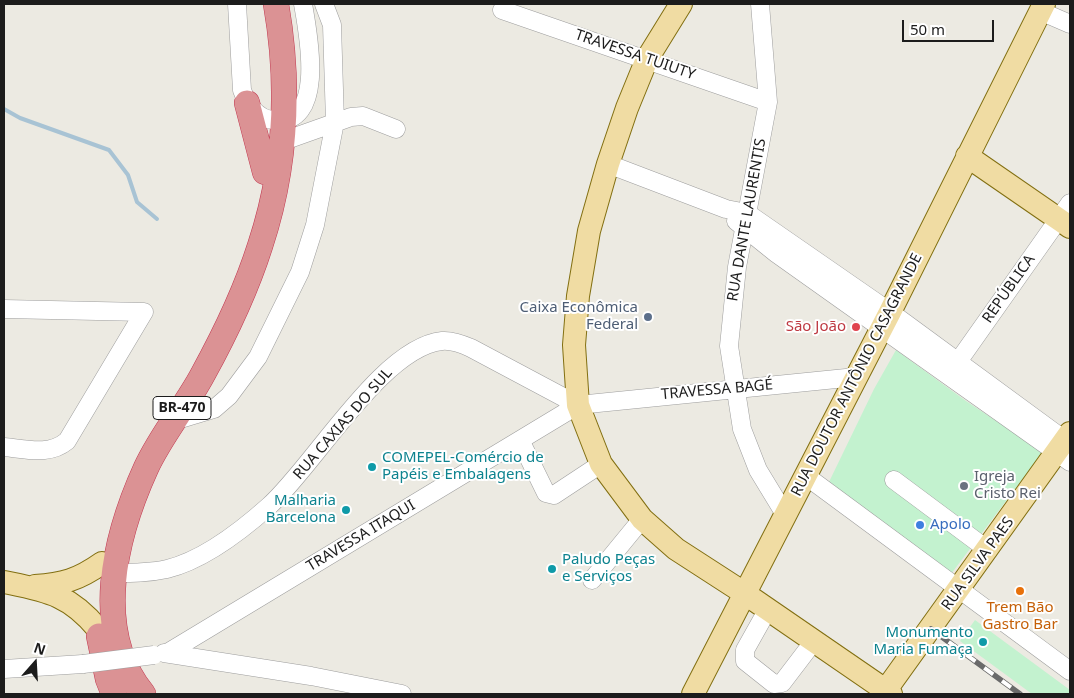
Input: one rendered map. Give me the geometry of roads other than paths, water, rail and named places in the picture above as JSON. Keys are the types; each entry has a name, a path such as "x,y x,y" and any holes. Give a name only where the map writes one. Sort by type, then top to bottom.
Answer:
{"highway":[{"name":"BR-470","path":"264,4 271,66 287,122"},
{"name":"BR-470","path":"143,694 122,660 118,640 108,568 112,518 134,462 197,363 220,316 248,243 272,171 287,122 276,4"},
{"path":"247,103 272,171"},
{"name":"BR-470","path":"114,694 108,679 98,629 98,604 108,568 147,466 210,361 250,274 269,218 272,171"}],"main road":[{"path":"681,4 647,59 608,164 589,231 578,296 574,345 578,405 602,464 642,519 676,549 768,609 886,693"},
{"name":"RUA DOUTOR ANTÔNIO CASAGRANDE","path":"692,694 886,320 1042,7"},
{"path":"967,156 1066,216"},
{"name":"RUA SILVA PAES","path":"886,693 988,550 1066,446"},
{"name":"RUA CAXIAS DO SUL","path":"26,587 61,584 108,568"},
{"name":"RUA CAXIAS DO SUL","path":"4,582 26,587 71,602 98,629"}],"street":[{"path":"237,4 242,90 247,103 262,117 287,122 335,122 363,116 396,129"},
{"path":"287,122 307,95 310,76 309,43 303,4"},
{"path":"174,421 214,409 222,404 258,357 300,272 315,225 335,122 332,25 324,4"},
{"name":"RUA DANTE LAURENTIS","path":"760,4 768,102 745,220 731,314 730,346 734,388 742,429 758,470 786,516"},
{"path":"1042,7 1070,24"},
{"name":"TRAVESSA TUIUTY","path":"502,10 768,102"},
{"path":"608,164 726,209 745,220 1002,405 1066,446"},
{"name":"REPÚBLICA","path":"953,369 1066,216"},
{"path":"4,309 144,312 67,441 59,447 48,451 4,447"},
{"name":"RUA CAXIAS DO SUL","path":"108,568 151,571 176,566 206,552 255,518 298,476 375,384 405,357 426,345 442,341 458,343 471,348 578,405"},
{"name":"TRAVESSA BAGÉ","path":"578,405 734,388 856,378"},
{"name":"TRAVESSA ITAQUI","path":"161,653 578,405"},
{"path":"520,440 546,492 550,494 554,494 602,464"},
{"path":"806,476 959,591 1070,671"},
{"path":"894,480 988,550"},
{"path":"592,580 642,519"},
{"path":"768,609 744,650 745,661 774,684 782,683 814,641"},
{"path":"4,669 83,664 161,653 402,694"}],"waterway":[{"path":"4,109 20,118 109,150 128,175 137,202 157,219"}],"railway":[{"path":"931,629 1020,694"}],"place":[{"name":"Caixa Econômica Federal","path":"648,317"},
{"name":"São João","path":"856,327"},
{"name":"COMEPEL-Comércio de Papéis e Embalagens","path":"372,467"},
{"name":"Igreja Cristo Rei","path":"964,486"},
{"name":"Malharia Barcelona","path":"346,510"},
{"name":"Apolo","path":"920,525"},
{"name":"Paludo Peças e Serviços","path":"552,569"},
{"name":"Trem Bão Gastro Bar","path":"1020,591"},
{"name":"Monumento Maria Fumaça","path":"983,642"}]}
